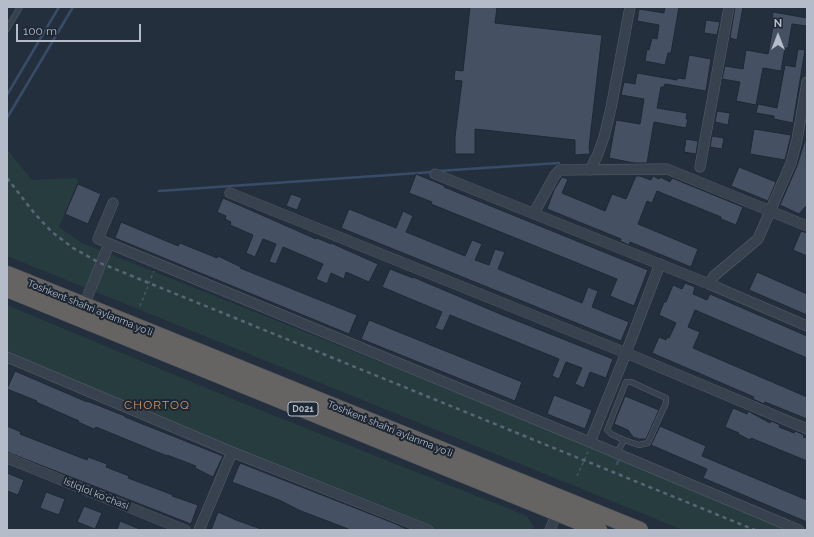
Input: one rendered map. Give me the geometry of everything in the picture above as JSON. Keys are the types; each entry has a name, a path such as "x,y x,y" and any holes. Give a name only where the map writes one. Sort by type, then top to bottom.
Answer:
{"highway":[{"name":"Toshkent shahri aylanma yoʻli","path":"7,274 559,505 599,530"},
{"name":"Toshkent shahri aylanma yoʻli","path":"7,289 559,505 640,530"}],"street":[{"path":"590,170 604,137 630,7"},
{"path":"700,168 729,7"},
{"path":"709,284 714,276 758,239 792,158 797,140 807,82"},
{"path":"534,213 555,175 560,170 667,169 804,224 807,214"},
{"path":"435,174 709,284 807,326"},
{"path":"230,193 626,353 807,429"},
{"path":"113,203 98,239 591,442 800,530"},
{"path":"84,305 109,244"},
{"path":"591,442 660,264"},
{"path":"7,357 232,452 428,530"},
{"path":"199,530 232,452"},
{"name":"Istiqlol koʻchasi","path":"7,458 185,530"},
{"path":"550,530 559,505"}],"lane":[{"path":"7,29 20,7"},
{"path":"626,382 631,382 666,398 666,402 648,443 639,445 624,440 611,434 607,430 626,382"},
{"path":"617,453 624,440"}],"path":[{"path":"140,306 157,264"},
{"path":"576,476 591,442"}],"green space":[{"path":"7,149 32,180 77,178 78,182 59,227 82,243 588,445 791,530 683,530 7,256"},
{"path":"7,305 245,404 527,516 534,527 533,530 437,530 7,356"}],"building":[{"path":"470,7 497,7 495,23 602,35 589,147 590,154 575,155 575,140 475,129 475,154 455,154 455,137 462,81 454,80 455,70 463,71"},
{"path":"665,7 679,7 671,53 668,53 665,65 645,61 647,49 649,50 652,38 657,39 659,25 637,21 639,9 664,13"},
{"path":"735,7 743,7 737,40 730,38"},
{"path":"773,12 807,18 807,26 792,24 788,48 785,48 781,71 763,68 756,105 736,101 740,82 722,79 725,66 743,69 746,50 768,54 774,21 772,20"},
{"path":"706,20 720,22 717,35 704,33"},
{"path":"798,49 805,50 793,123 774,119 774,116 756,113 758,104 777,108 785,65 795,67"},
{"path":"689,55 711,59 706,91 665,84 664,87 661,87 657,108 687,113 686,119 688,119 686,128 654,122 647,163 634,163 609,158 616,120 640,124 644,99 621,95 624,82 635,84 637,73 677,80 677,78 685,79"},
{"path":"717,111 730,113 728,125 715,122"},
{"path":"754,129 791,135 785,160 750,154"},
{"path":"712,136 724,138 722,149 710,147"},
{"path":"806,137 807,205 799,214 780,205 797,166"},
{"path":"686,139 698,141 696,154 684,152"},
{"path":"739,167 776,182 768,201 731,186"},
{"path":"416,174 445,186 444,187 648,270 634,306 610,296 617,279 431,204 432,202 409,193"},
{"path":"636,176 651,180 653,176 659,179 660,177 670,182 672,178 743,207 736,225 721,219 721,217 657,191 652,203 647,201 638,224 698,249 691,267 630,242 629,245 620,241 621,239 547,209 554,190 562,177 568,179 562,193 605,211 612,194 626,199"},
{"path":"78,184 101,194 88,224 65,214"},
{"path":"291,194 302,198 297,210 286,206"},
{"path":"223,198 316,239 317,238 331,243 378,264 369,282 346,272 344,279 331,273 327,284 316,279 323,264 283,247 276,264 269,262 276,244 263,239 255,257 246,253 253,235 230,225 231,222 225,219 226,216 217,212"},
{"path":"349,209 396,228 403,211 413,216 406,232 465,256 472,240 482,244 475,260 489,265 495,249 505,252 498,269 582,303 588,287 598,291 592,307 629,322 621,341 341,228"},
{"path":"121,222 178,246 180,243 217,258 218,256 241,267 240,268 357,315 349,334 115,238"},
{"path":"801,231 807,233 807,256 793,250"},
{"path":"390,269 613,359 606,378 590,372 584,388 575,384 582,368 566,362 559,379 552,376 559,359 450,315 443,331 435,328 442,312 382,287"},
{"path":"757,272 807,294 807,315 749,290"},
{"path":"685,283 695,287 693,294 707,300 710,294 807,336 807,358 695,310 688,327 700,332 693,348 807,397 807,419 765,402 764,404 753,399 754,397 652,353 659,337 666,340 667,337 669,338 676,323 659,315 664,302 666,302 673,285 682,289"},
{"path":"369,320 522,382 515,401 361,339"},
{"path":"15,371 87,402 223,456 213,477 195,468 196,466 167,456 96,427 94,429 36,402 37,401 7,389"},
{"path":"554,395 592,410 585,429 547,414"},
{"path":"625,396 659,410 646,439 633,437 628,430 614,424"},
{"path":"733,408 747,414 748,411 770,423 771,421 780,425 779,427 804,435 803,437 807,438 807,461 751,438 750,440 725,427"},
{"path":"7,426 21,432 20,434 87,460 88,457 107,464 106,467 129,476 128,478 198,505 191,524 7,452"},
{"path":"660,426 706,446 702,456 807,500 807,522 703,478 707,469 651,445"},
{"path":"240,463 408,530 351,530 301,511 279,500 232,482"},
{"path":"7,473 24,480 18,495 7,491"},
{"path":"46,492 65,499 59,515 40,508"},
{"path":"84,506 102,513 95,529 77,522"},
{"path":"218,512 261,529 261,530 211,530"},
{"path":"120,521 142,530 117,530"}],"waterway":[{"path":"7,95 59,7"},
{"path":"7,118 73,7"},
{"path":"438,171 559,163"},
{"path":"159,191 433,172"},
{"path":"617,464 619,459"}],"railway":[{"path":"7,178 35,214 52,232 73,248 100,263 755,530"}],"district":[{"name":"CHORTOQ","path":"157,405"}]}
